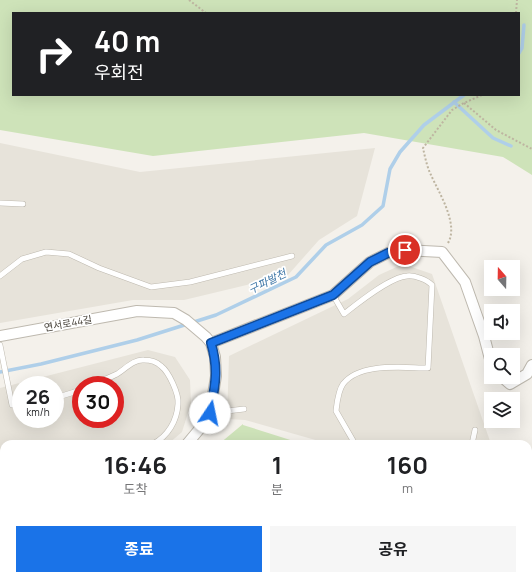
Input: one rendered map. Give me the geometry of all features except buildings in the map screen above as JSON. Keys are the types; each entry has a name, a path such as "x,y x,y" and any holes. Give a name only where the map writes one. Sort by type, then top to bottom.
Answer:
{"street":[{"path":"190,440 210,413 216,376 215,357 211,343 333,295 370,262 388,253 405,250 442,252 465,282 487,348"},
{"name":"연서로44길","path":"0,336 137,311 174,313 186,320 211,343"},
{"path":"520,378 527,374 532,365"}],"lane":[{"path":"0,203 24,204"},
{"path":"0,276 22,259 46,252 69,254 99,268 152,287 190,282 292,256"},
{"path":"333,295 344,314 357,303 394,280 408,276 427,281 432,285 428,368 376,368 357,373 343,385 336,411 353,440"},
{"path":"0,345 9,383 12,405"},
{"path":"112,376 134,362 143,360 154,361 162,366 172,381 179,403 176,418 170,430 160,440"},
{"path":"210,413 244,409"},
{"path":"473,440 475,430"}],"path":[{"path":"189,0 205,12"},
{"path":"516,12 517,0"},
{"path":"442,252 450,239 451,224 443,200 430,174 423,148 452,110 480,96"},
{"path":"464,103 496,130 532,149"}],"shaded area":[{"path":"0,143 140,172 375,148 357,216 319,240 288,275 184,300 133,300 0,323"},
{"path":"403,264 432,274 484,424 484,428 485,428 490,440 315,440 245,420 227,419 229,356 348,299 379,275"},
{"path":"148,350 175,357 190,380 191,403 182,432 173,440 0,440 0,388 12,385 12,428 64,428 64,376 47,376"}],"green space":[{"path":"0,0 532,0 532,175 503,157 364,133 153,156 0,130"},
{"path":"243,424 290,440 224,440"}],"waterway":[{"name":"구파발천","path":"520,51 522,48 524,25"},
{"name":"구파발천","path":"0,372 41,364 137,340 216,315 296,277 326,245 362,225 383,206 390,169 400,152 424,125 463,96"},
{"path":"454,102 493,138 511,146"}],"route":[{"path":"210,413 216,376 215,357 211,343 333,295 370,262 388,253 405,250"}]}
